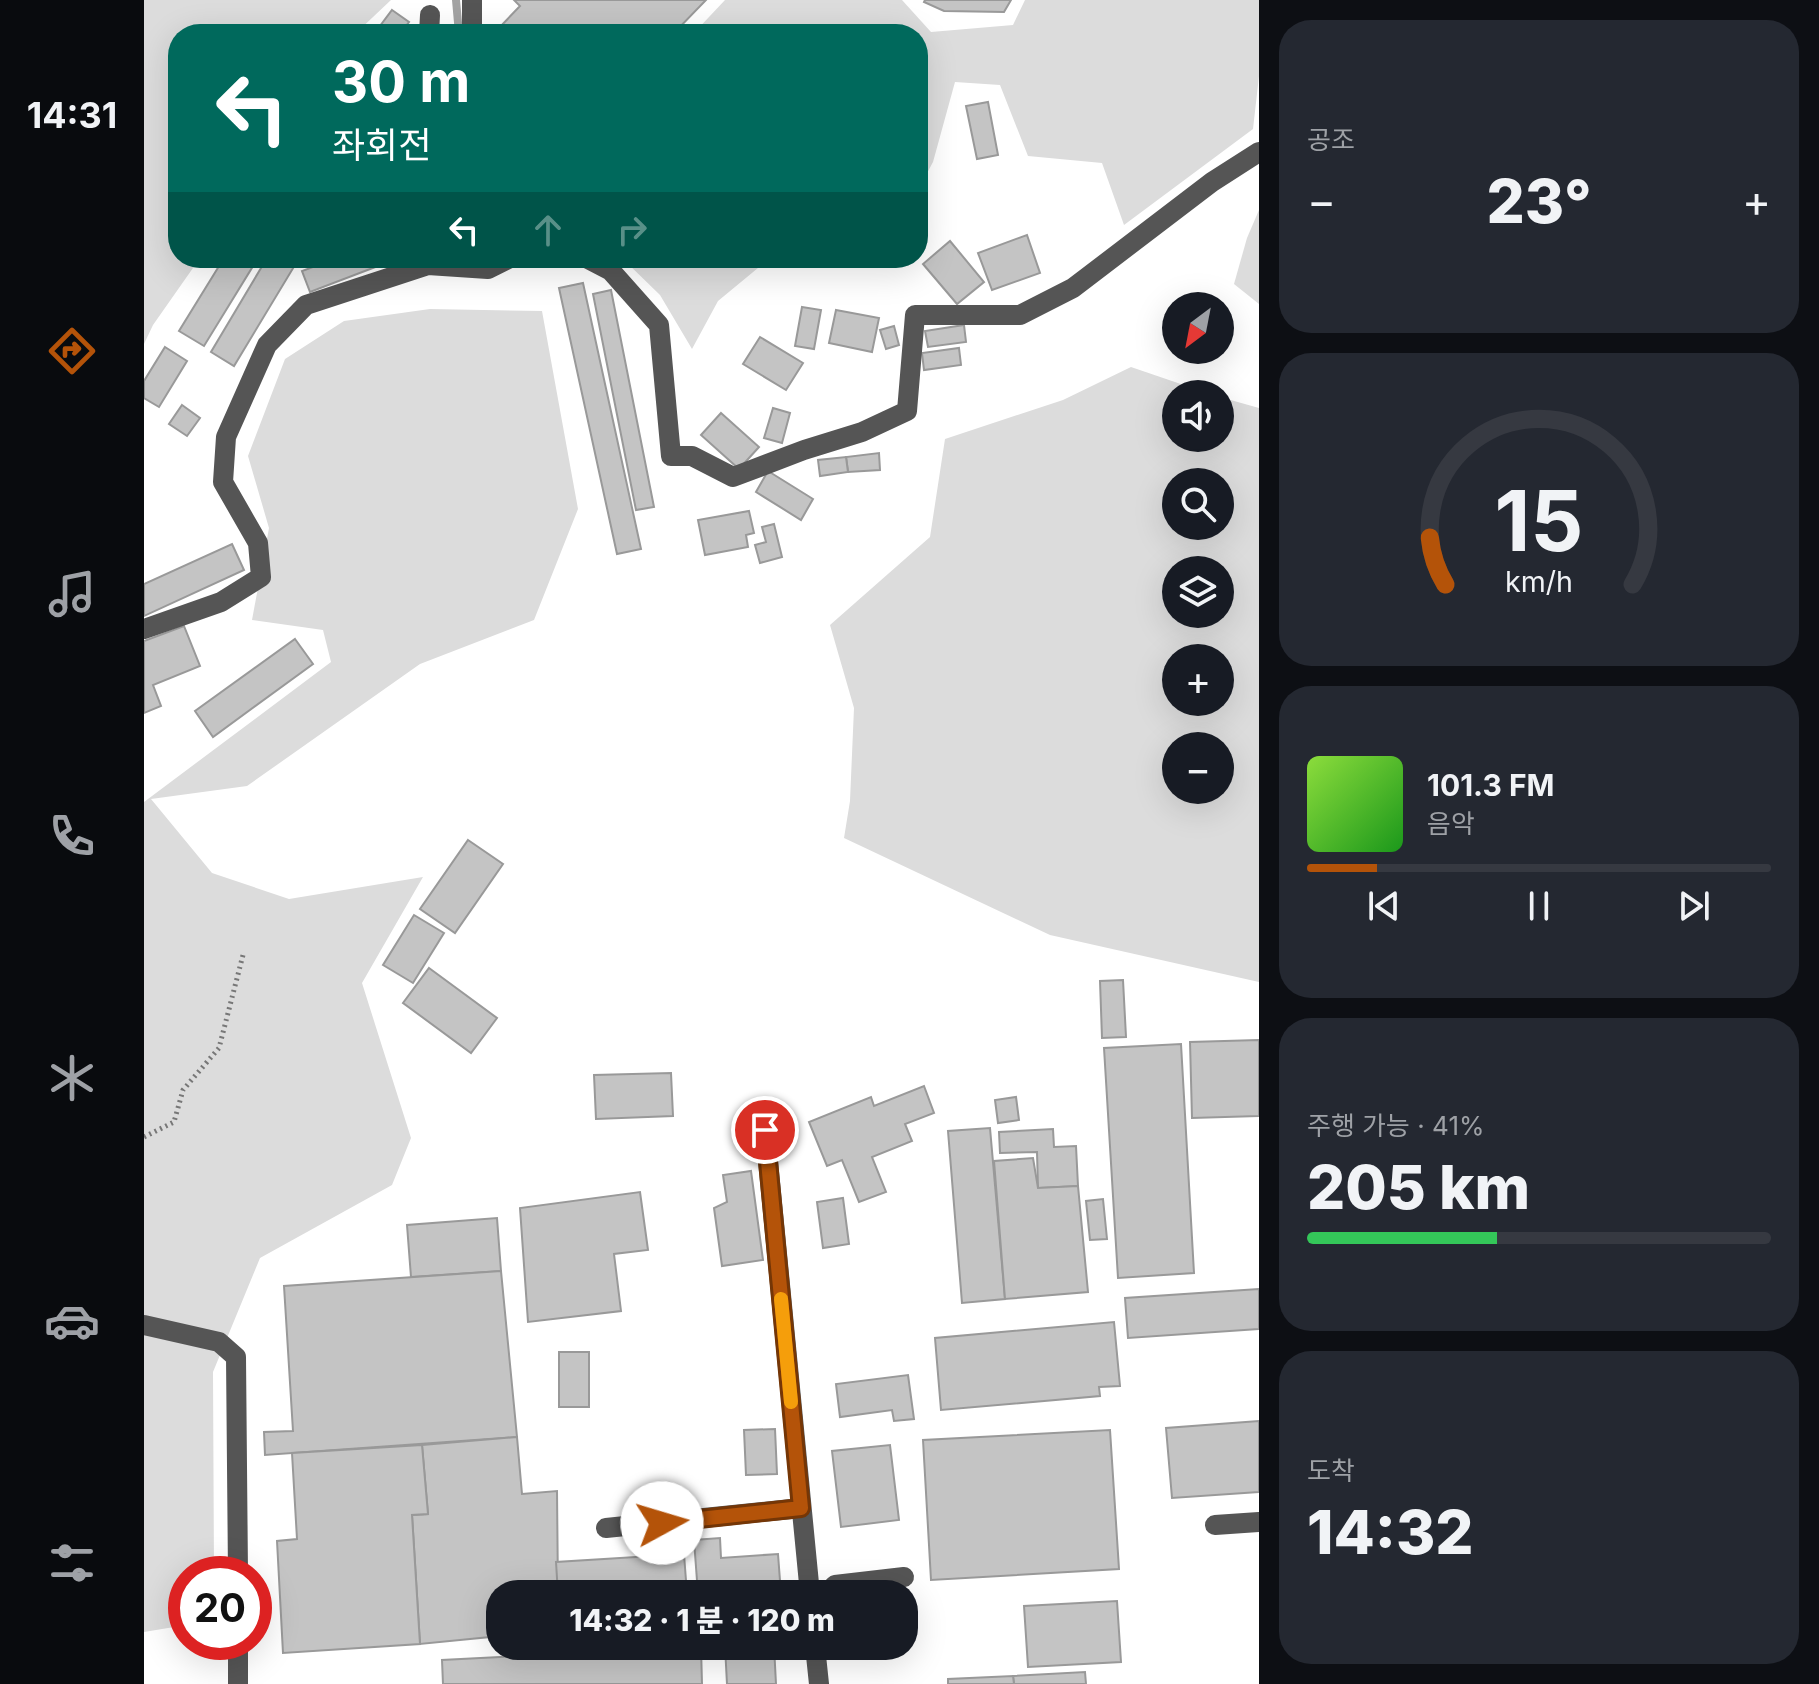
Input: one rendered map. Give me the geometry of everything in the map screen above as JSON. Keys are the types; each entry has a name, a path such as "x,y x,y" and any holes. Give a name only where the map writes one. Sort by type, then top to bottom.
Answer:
{"street":[{"path":"472,0 472,24"},
{"path":"605,268 659,325 671,456 692,456 733,477 862,432 907,411 915,315 1020,315 1073,288 1212,182 1259,152"},
{"path":"144,629 221,602 261,577 258,543 223,482 226,437 267,345 306,305 419,268"},
{"path":"765,1130 809,1580"},
{"path":"144,1325 219,1342 236,1357 238,1556"},
{"path":"606,1528 801,1508"},
{"path":"1215,1525 1259,1522"},
{"path":"878,1580 904,1577"},
{"path":"238,1660 238,1684"},
{"path":"816,1660 819,1684"}],"path":[{"path":"144,1137 174,1122 183,1090 219,1048 243,955"}],"shaded area":[{"path":"144,0 391,0 366,24 168,24 168,268 193,268 153,325 144,344"},
{"path":"725,0 902,0 924,24 702,24"},
{"path":"1025,0 1259,0 1259,76 1253,129 1124,225 1102,163 1028,156 1000,85 955,82 928,171 928,29 931,32 1013,25"},
{"path":"1259,210 1259,304 1234,284 1247,238"},
{"path":"632,268 758,268 718,301 692,349 660,295"},
{"path":"430,309 542,311 578,509 534,620 420,664 247,786 151,799 212,873 289,899 423,877 362,983 411,1138 392,1185 260,1258 213,1372 214,1556 168,1556 168,1628 144,1632 144,802 331,662 323,630 252,620 269,528 248,456 285,359 344,321"},
{"path":"1131,367 1169,380 1162,380 1162,452 1234,452 1234,401 1259,408 1259,982 1050,935 844,838 850,801 854,708 830,625 930,537 945,439 1063,400"}],"building":[{"path":"514,0 706,0 683,24 503,24 520,6"},
{"path":"925,0 1011,0 1004,12 944,11"},
{"path":"392,10 409,22 408,24 382,24"},
{"path":"988,102 998,155 977,159 966,106"},
{"path":"1027,235 1040,273 992,290 978,253"},
{"path":"950,241 984,282 957,304 926,268 928,260"},
{"path":"218,268 252,268 204,346 179,331"},
{"path":"261,268 293,268 234,366 211,352"},
{"path":"310,268 373,268 310,292 302,271"},
{"path":"583,283 641,549 617,554 559,288"},
{"path":"611,290 654,507 636,510 593,294"},
{"path":"802,307 821,310 814,349 795,346"},
{"path":"836,310 879,318 872,352 829,343"},
{"path":"964,325 966,342 928,347 925,331"},
{"path":"894,326 899,345 886,349 880,330"},
{"path":"760,337 803,363 786,390 743,364"},
{"path":"165,347 187,361 159,407 144,398 144,381"},
{"path":"959,348 961,365 924,370 922,353"},
{"path":"182,405 200,418 187,436 169,424"},
{"path":"773,408 790,413 782,443 764,438"},
{"path":"721,413 759,447 739,469 701,435"},
{"path":"879,453 880,470 848,472 846,457"},
{"path":"846,457 848,472 820,476 818,460"},
{"path":"768,471 813,499 801,520 756,492"},
{"path":"749,511 754,533 746,535 748,547 705,555 698,520"},
{"path":"774,524 782,557 760,563 755,545 766,542 762,527"},
{"path":"232,544 244,570 144,616 144,584"},
{"path":"184,626 200,666 153,685 161,706 144,713 144,641"},
{"path":"295,639 313,664 213,737 195,711"},
{"path":"468,840 503,864 455,933 420,909"},
{"path":"414,915 444,933 413,983 383,965"},
{"path":"429,968 497,1018 471,1053 403,1003"},
{"path":"1123,980 1126,1037 1102,1038 1100,981"},
{"path":"1259,1040 1259,1116 1192,1118 1190,1042"},
{"path":"1181,1044 1194,1273 1118,1278 1104,1048"},
{"path":"671,1073 673,1116 596,1119 594,1075"},
{"path":"924,1086 934,1113 905,1124 912,1141 872,1157 886,1192 859,1202 842,1160 827,1166 809,1122 871,1097 874,1106"},
{"path":"1016,1097 1019,1120 998,1123 995,1100"},
{"path":"990,1128 1005,1299 962,1303 948,1131"},
{"path":"1053,1129 1054,1147 1076,1146 1078,1186 1038,1188 1037,1152 1000,1153 999,1132"},
{"path":"1033,1158 1038,1188 1078,1186 1088,1292 1005,1299 994,1161"},
{"path":"751,1171 763,1260 722,1266 714,1208 727,1202 723,1175"},
{"path":"640,1192 648,1250 614,1254 621,1311 528,1322 520,1208"},
{"path":"843,1198 849,1244 823,1248 817,1202"},
{"path":"1103,1199 1107,1239 1090,1240 1086,1201"},
{"path":"497,1218 501,1271 411,1277 407,1225"},
{"path":"501,1271 517,1437 265,1455 264,1432 293,1431 284,1286"},
{"path":"1259,1289 1259,1329 1128,1338 1125,1298"},
{"path":"1114,1322 1120,1386 1099,1387 1100,1396 941,1410 935,1338"},
{"path":"559,1352 589,1352 589,1407 559,1407"},
{"path":"908,1375 914,1419 894,1421 892,1410 840,1417 836,1384"},
{"path":"1259,1421 1259,1492 1172,1498 1166,1428"},
{"path":"775,1429 777,1474 746,1475 744,1430"},
{"path":"1110,1430 1119,1569 931,1580 923,1440"},
{"path":"517,1437 522,1494 557,1491 558,1580 486,1580 486,1637 420,1644 412,1515 428,1514 422,1445"},
{"path":"422,1445 428,1514 412,1515 420,1644 283,1653 277,1541 297,1539 292,1453"},
{"path":"890,1445 899,1520 841,1527 832,1451"},
{"path":"720,1538 721,1558 778,1554 780,1580 697,1580 694,1540"},
{"path":"684,1554 686,1580 557,1580 556,1562"},
{"path":"1117,1601 1121,1662 1028,1667 1024,1606"},
{"path":"442,1660 701,1660 702,1684 443,1684"},
{"path":"726,1660 775,1660 776,1684 727,1684"},
{"path":"1085,1672 1086,1684 1014,1684 1013,1676"},
{"path":"1013,1676 1014,1684 948,1684 948,1679"}],"waterway":[{"path":"456,0 458,24"}],"slow traffic":[{"path":"781,1299 791,1402"}],"route":[{"path":"662,1523 801,1508 765,1130"}]}
